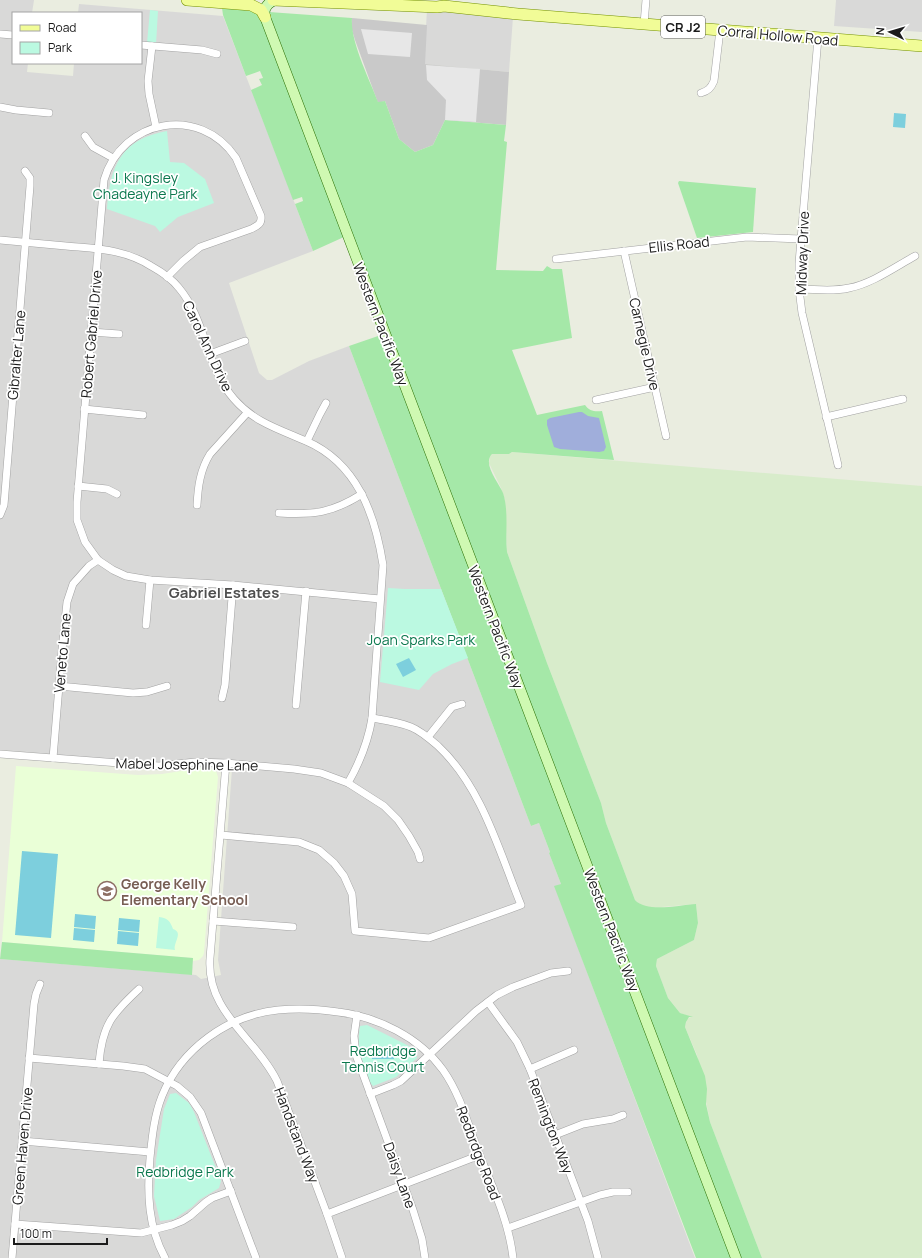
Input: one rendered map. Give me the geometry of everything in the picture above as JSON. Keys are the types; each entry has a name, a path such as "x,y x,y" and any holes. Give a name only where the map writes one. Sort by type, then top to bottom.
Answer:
{"main road":[{"path":"187,0 251,5 261,10 265,17"},
{"name":"Corral Hollow Road","path":"274,0 438,7 447,3"},
{"name":"Corral Hollow Road","path":"434,0 518,14 922,46"}],"street":[{"path":"265,17 264,12 266,6 274,0"},
{"path":"644,24 646,0"},
{"name":"Western Pacific Way","path":"265,17 736,1258"},
{"path":"701,93 708,91 712,87 714,81 720,30"},
{"path":"0,34 12,35"},
{"name":"Midway Drive","path":"818,38 801,240 799,289 802,313 838,465"},
{"path":"142,45 202,50 217,54"},
{"path":"152,46 148,94 156,127"},
{"path":"0,107 49,113"},
{"name":"Robert Gabriel Drive","path":"98,560 85,542 77,520 84,409 104,180 113,158 120,149 136,136 156,127 179,125 198,129 211,134 226,146 236,158 261,216 261,221 259,225 251,229 200,247 167,277"},
{"path":"85,136 93,147 113,158"},
{"name":"Gibralter Lane","path":"0,515 4,505 26,242 30,178 26,171"},
{"name":"Ellis Road","path":"556,259 747,237 801,240"},
{"name":"Carol Ann Drive","path":"0,240 108,249 131,256 150,265 179,287 191,305 222,383 246,413 268,426 307,441 320,448 340,464 354,480 374,521 380,542 383,565 372,718 364,751 348,783"},
{"name":"Carnegie Drive","path":"624,251 666,436"},
{"path":"799,289 835,290 855,287 915,256"},
{"path":"91,332 119,334"},
{"path":"210,354 245,341"},
{"path":"596,400 655,387"},
{"path":"826,417 903,399"},
{"path":"307,441 326,403"},
{"path":"84,409 142,415"},
{"path":"197,505 200,475 205,462 218,444 246,413"},
{"path":"78,486 107,489 117,494"},
{"path":"279,513 307,514 322,512 347,503 362,494"},
{"path":"98,560 113,570 126,576 150,580 306,591 380,600"},
{"name":"Veneto Lane","path":"53,758 63,636 69,595 73,584 89,566 98,560"},
{"path":"146,625 150,580"},
{"path":"222,698 233,585"},
{"path":"296,705 306,591"},
{"path":"59,686 133,693 148,692 167,686"},
{"path":"428,737 452,707 462,704"},
{"path":"221,835 299,842 319,850 334,863 344,876 352,894 355,931 429,938 521,905 482,807 470,785 450,757 428,737 411,727 372,718"},
{"name":"Mabel Josephine Lane","path":"0,754 159,766 195,762 226,763 321,773 348,783 384,806 398,820 409,836 418,852 420,859"},
{"name":"Handstand Way","path":"226,763 209,966 210,977 216,995 226,1016 266,1062 277,1081 342,1258"},
{"path":"213,921 293,927"},
{"path":"370,1094 393,1085 401,1080 497,995 513,987 551,973 568,971"},
{"name":"Green Haven Drive","path":"12,1258 34,1004 40,984"},
{"path":"99,1064 102,1039 110,1020 118,1009 140,989"},
{"name":"Remington Way","path":"488,1002 509,1030 530,1069 593,1236 598,1258"},
{"name":"Redbrdge Road","path":"165,1258 158,1245 150,1216 148,1192 150,1152 156,1114 162,1096 183,1061 193,1050 213,1034 232,1022 254,1014 298,1008 323,1010 357,1016 394,1029 416,1043 442,1070 450,1083 508,1228 513,1258"},
{"name":"Daisy Lane","path":"357,1016 354,1036 355,1047 370,1094 418,1224 425,1258"},
{"path":"530,1069 574,1050"},
{"path":"29,1058 139,1068 170,1081 185,1091 198,1107 256,1258"},
{"path":"555,1135 583,1124 613,1119 623,1115"},
{"path":"22,1141 150,1152"},
{"path":"327,1214 480,1155"},
{"path":"15,1224 135,1234 154,1230 182,1221 212,1198 231,1191"},
{"path":"508,1228 607,1193 628,1192"}],"shaded area":[{"path":"0,0 34,0 32,12 12,12 12,64 28,64 27,72 73,76 74,64 142,64 142,12 78,12 79,4 223,16 313,251 229,283 259,373 267,380 272,380 309,361 349,346 531,826 539,823 561,884 555,887 695,1258 0,1258 0,959 196,975 201,979 221,975 218,960 232,769 0,750"},
{"path":"836,0 922,0 922,32 834,26"},
{"path":"427,9 513,17 509,72 424,64"},
{"path":"352,18 427,25 425,64 509,72 506,125 445,120 433,145 415,152 399,139 385,101 378,103 351,27"},
{"path":"361,29 412,33 410,57 368,54"},
{"path":"426,65 480,69 476,122 445,120 446,100 427,80"},
{"path":"582,412 588,416 599,418 606,447 604,451 599,452 560,449 554,447 547,425 547,420 550,418"},
{"path":"512,452 922,486 922,1258 762,1258 710,1122 697,1055 685,1027 687,1019 691,1017 680,1013 668,998 656,966 657,959 694,940 698,923 696,904 650,908 641,905 635,900 606,823 601,803 547,663 507,552 505,501 501,488 489,463 492,454 509,454"},
{"name":"George Kelly Elementary School","path":"16,766 138,775 162,774 201,768 216,771 218,777 204,953 199,960 193,961 193,958 2,942"}],"green space":[{"path":"222,8 255,11 258,13 344,237 313,251 295,204 303,201 302,197 293,200 251,90 262,85 259,79 263,78 260,71 246,76 223,15"},
{"path":"150,10 158,11 156,44 147,43"},
{"path":"269,12 352,18 352,28 357,49 378,102 385,101 399,139 415,152 433,145 445,120 506,125 504,141 507,142 496,270 543,271 547,266 552,269 562,269 572,338 512,350 537,415 585,405 592,411 602,411 614,460 512,452 509,454 492,454 489,458 490,468 505,500 507,552 547,663 601,803 606,823 635,900 640,904 655,907 672,907 696,904 698,923 694,940 657,959 656,966 668,998 680,1013 693,1017 689,1017 685,1027 705,1076 707,1089 706,1104 710,1122 762,1258 739,1258"},
{"path":"894,113 906,114 905,128 893,127"},
{"name":"J. Kingsley Chadeayne Park","path":"167,131 170,162 184,163 205,179 214,203 178,217 160,232 155,226 107,209 111,180 121,157 129,148 139,141 151,135"},
{"path":"679,181 756,188 753,232 697,238 678,183"},
{"path":"381,335 732,1258 696,1258 554,886 561,884 539,823 531,826 349,346"},
{"name":"Joan Sparks Park","path":"388,588 441,589 468,658 433,674 419,690 380,682"},
{"path":"409,658 416,670 403,677 396,664"},
{"path":"22,851 58,854 51,938 15,935"},
{"path":"75,914 96,916 95,929 74,927"},
{"path":"159,917 168,920 173,929 178,933 175,950 156,948"},
{"path":"119,918 140,920 139,932 118,930"},
{"path":"74,928 95,930 94,942 73,940"},
{"path":"118,931 139,933 138,946 117,944"},
{"path":"2,942 193,958 192,975 0,959"},
{"name":"Redbridge Tennis Court","path":"367,1025 415,1049 417,1058 396,1077 373,1086 364,1072 359,1050 360,1026"},
{"path":"372,1049 394,1049 394,1059 372,1059"},
{"name":"Redbridge Park","path":"176,1093 189,1103 194,1112 221,1181 219,1188 199,1200 192,1207 174,1219 160,1221 154,1196 156,1160 164,1109 170,1094"}],"place":[{"name":"George Kelly Elementary School","path":"107,891"}],"district":[{"name":"Gabriel Estates","path":"224,592"}]}
